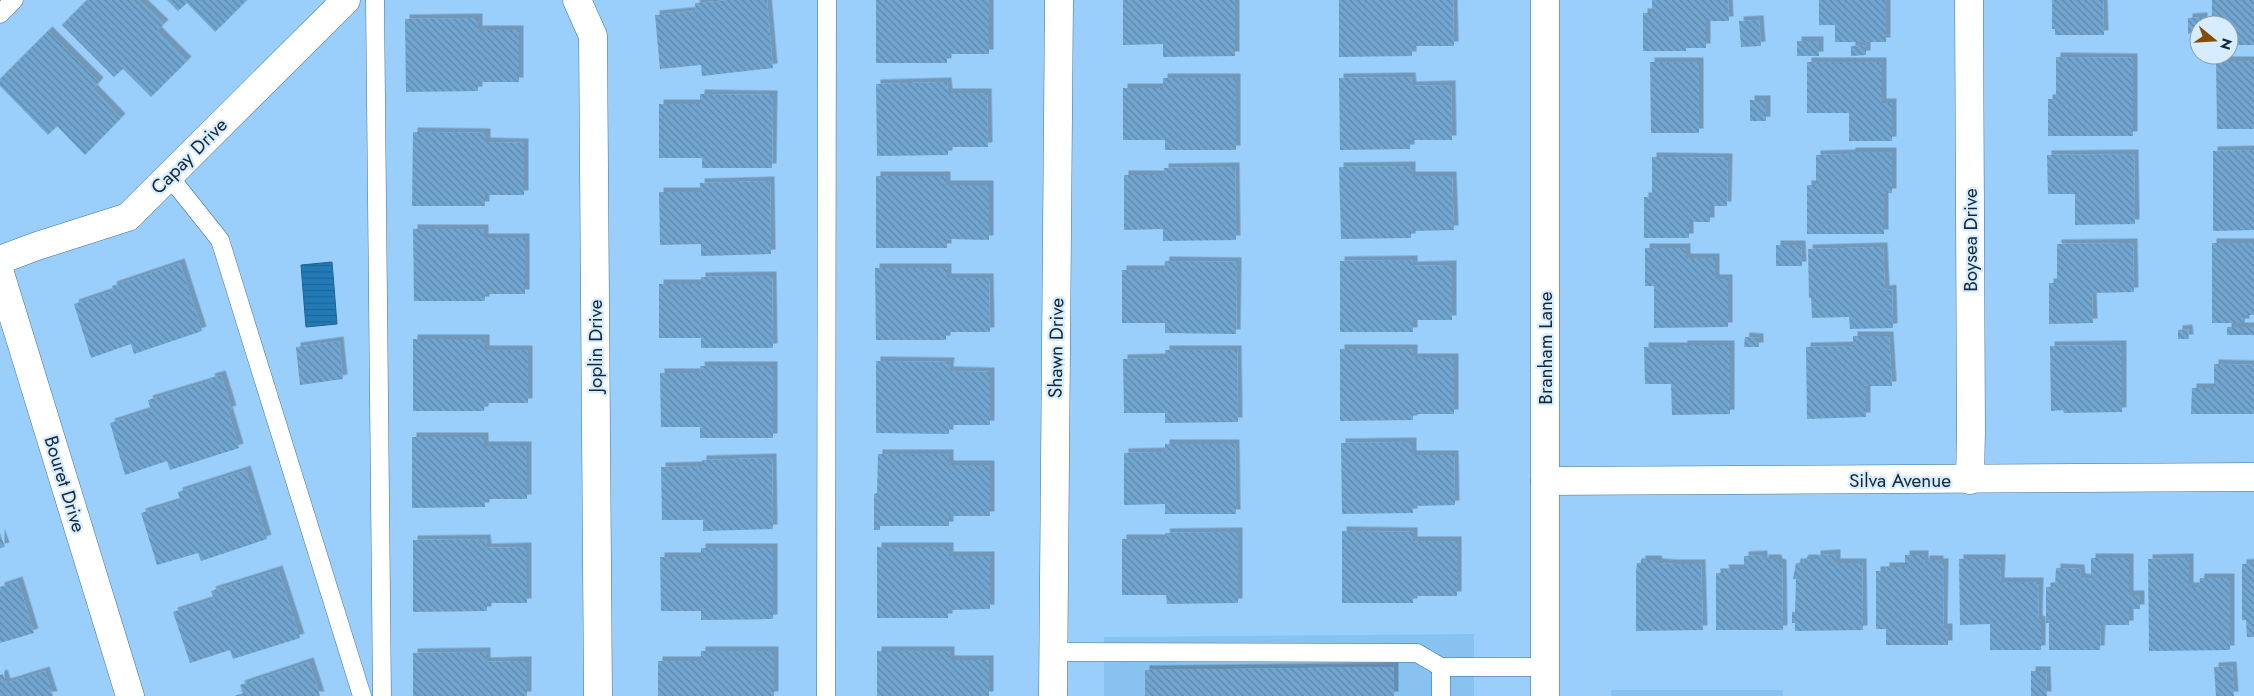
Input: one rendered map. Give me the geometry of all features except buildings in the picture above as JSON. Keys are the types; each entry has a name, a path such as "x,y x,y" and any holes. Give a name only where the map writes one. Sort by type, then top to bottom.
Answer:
{"street":[{"name":"Capay Drive","path":"0,260 128,217 346,0"},
{"name":"Joplin Drive","path":"577,0 593,36 598,696"},
{"name":"Shawn Drive","path":"1054,696 1052,652 1059,0"},
{"name":"Branham Lane","path":"1545,0 1545,696"},
{"name":"Boysea Drive","path":"1969,0 1970,480"},
{"name":"Bouret Drive","path":"0,273 130,696"},
{"name":"Silva Avenue","path":"1545,481 2254,477"}],"lane":[{"path":"0,14 14,0"},
{"path":"375,0 382,696"},
{"path":"826,696 827,0"},
{"path":"169,176 220,240 362,696"},
{"path":"1052,652 1417,653 1441,667 1545,667"},
{"path":"1441,667 1441,696"}],"shaded area":[{"path":"332,262 337,324 306,327 301,265"},
{"path":"1474,634 1474,696 1104,696 1104,637"},
{"path":"1611,690 1783,690 1783,696 1611,696"}]}
